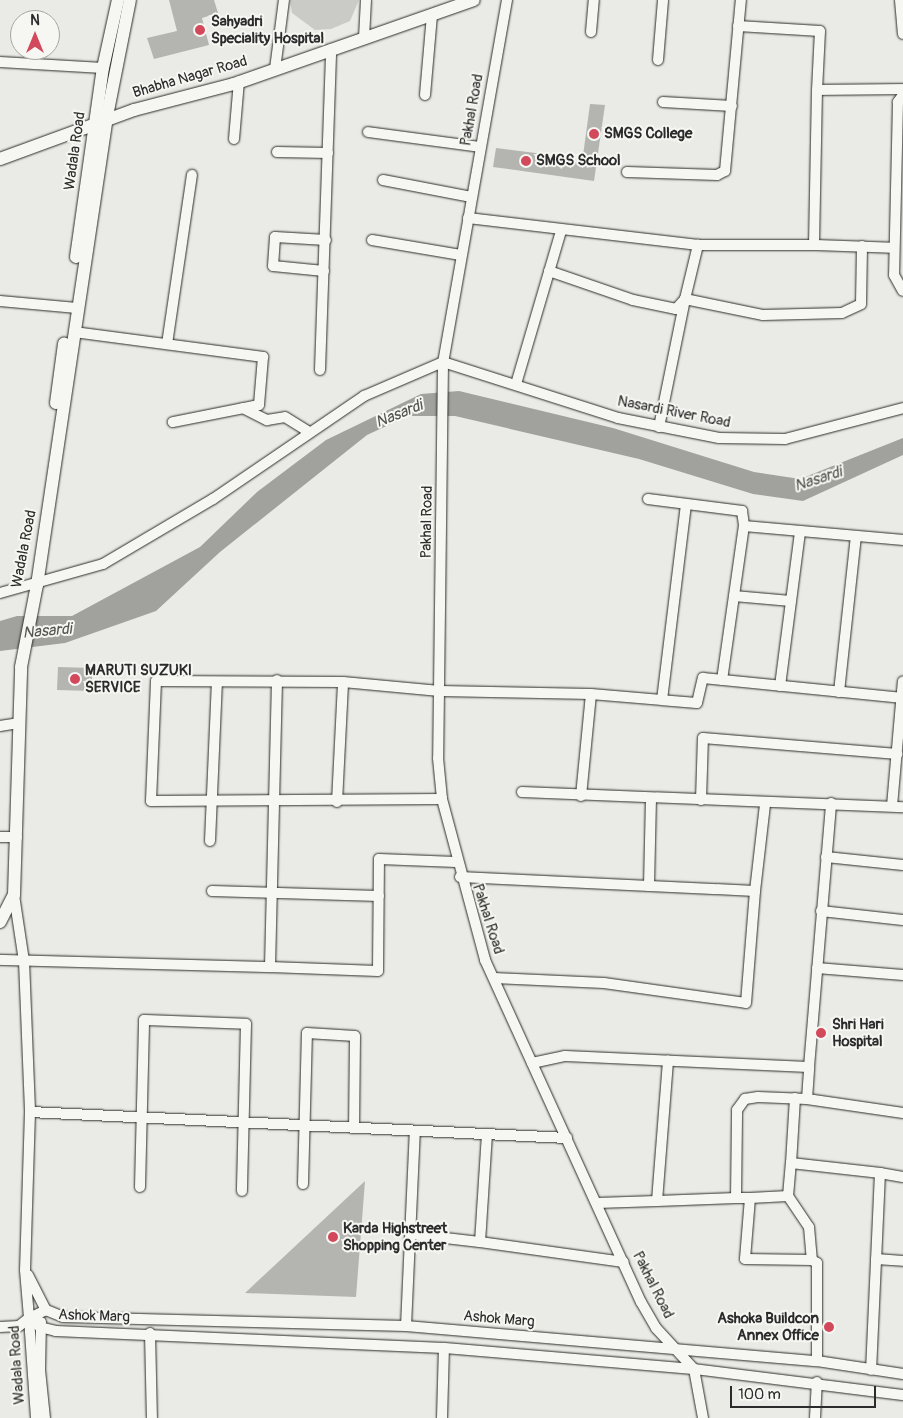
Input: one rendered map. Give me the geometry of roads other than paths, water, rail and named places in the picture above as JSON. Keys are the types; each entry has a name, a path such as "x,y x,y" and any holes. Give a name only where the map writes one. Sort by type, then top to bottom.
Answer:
{"main road":[{"name":"Wadala Road","path":"33,590 100,123 103,68 118,0"},
{"name":"Wadala Road","path":"100,123 130,0"},
{"name":"Bhabha Nagar Road","path":"0,159 100,123 239,81 474,0"},
{"name":"Wadala Road","path":"33,590 74,332 73,307"},
{"path":"0,921 14,894 21,667 33,590"}],"street":[{"path":"275,69 284,0"},
{"path":"364,38 366,0"},
{"name":"Pakhal Road","path":"507,0 443,362 440,692 442,799 460,877 494,978 656,1328 694,1369"},
{"path":"591,32 594,0"},
{"path":"658,60 663,0"},
{"path":"627,172 717,175 725,171 741,0"},
{"path":"900,0 903,34"},
{"path":"425,95 432,15"},
{"path":"738,26 820,31 814,245"},
{"path":"320,370 326,240 331,50"},
{"path":"0,62 103,68"},
{"path":"234,139 239,81"},
{"path":"817,90 903,88"},
{"path":"903,95 898,102 894,248 894,275 903,291"},
{"path":"663,102 732,106"},
{"path":"368,132 480,147"},
{"path":"276,152 328,153"},
{"path":"167,344 192,175"},
{"path":"383,180 471,197"},
{"path":"468,218 561,231 698,245 814,245 894,248"},
{"path":"516,384 561,231"},
{"path":"324,271 273,266 275,236 326,240"},
{"path":"372,240 461,255"},
{"path":"659,427 685,298 698,245"},
{"path":"685,298 763,315 842,313 861,304 862,246"},
{"path":"549,271 633,300 676,308 685,298"},
{"path":"0,301 73,307"},
{"path":"74,332 263,357 259,405 173,422"},
{"path":"0,593 33,590 104,564 213,499 308,432 364,396 443,362"},
{"name":"Nasardi River Road","path":"443,362 618,418 719,438 771,440 903,408"},
{"path":"243,408 267,420 285,417 308,432"},
{"path":"648,498 742,511 744,526 722,680"},
{"path":"662,700 686,504"},
{"path":"744,526 903,540"},
{"path":"780,686 800,530"},
{"path":"839,692 856,536"},
{"path":"734,596 790,601"},
{"path":"442,799 337,802 210,799 151,801 156,681 217,683 277,680 343,682 440,692 591,694 697,703 703,678 902,698"},
{"path":"270,966 277,680"},
{"path":"522,792 765,804 831,803 898,806 897,754 903,681"},
{"path":"337,802 343,682"},
{"path":"210,841 210,799 217,683"},
{"path":"581,796 591,694"},
{"path":"0,726 20,723"},
{"path":"701,800 703,738 897,754"},
{"path":"650,886 652,799"},
{"path":"807,1099 831,803"},
{"path":"494,978 604,984 746,1002 755,891 765,804"},
{"path":"0,837 17,837"},
{"path":"826,857 903,865"},
{"path":"0,960 270,966 378,971 379,859 456,862"},
{"path":"460,877 755,891"},
{"path":"212,892 379,896"},
{"path":"0,1327 19,1326 29,1318 25,1270 30,1112 24,961 14,894"},
{"path":"821,911 903,920"},
{"path":"817,968 903,975"},
{"path":"140,1187 144,1020 246,1024 242,1191"},
{"path":"303,1184 307,1033 355,1036 354,1128"},
{"path":"532,1063 565,1056 809,1067"},
{"path":"657,1201 668,1060"},
{"path":"795,1098 788,1196 809,1227 812,1260 819,1268 817,1361"},
{"path":"736,1198 737,1110 745,1099 807,1099 903,1113"},
{"path":"30,1112 567,1138"},
{"path":"406,1326 415,1130"},
{"path":"480,1242 487,1134"},
{"path":"791,1164 903,1176"},
{"path":"871,1370 880,1173"},
{"path":"597,1203 788,1196"},
{"path":"750,1198 745,1259 812,1260"},
{"path":"410,1234 624,1262"},
{"path":"876,1259 903,1261"},
{"name":"Ashok Marg","path":"25,1270 46,1310 63,1316 406,1326 817,1361 903,1374"},
{"name":"Wadala Road","path":"36,1418 29,1318 46,1310"},
{"name":"Wadala Road","path":"45,1418 40,1327 46,1310"},
{"name":"Ashok Marg","path":"29,1318 40,1327 56,1331 150,1333 444,1348 694,1369 817,1382 903,1395"},
{"path":"150,1333 151,1418"},
{"path":"442,1418 444,1348"},
{"path":"694,1369 703,1418"},
{"path":"815,1418 817,1382"}],"water":[{"name":"Nasardi","path":"459,391 613,428 754,472 800,479 903,438 903,455 803,501 753,494 639,459 455,416 408,416 367,435 220,552 156,611 65,643 0,651 0,621 17,616 72,616 200,547 257,492 326,440 421,394"}],"place":[{"name":"Sahyadri Speciality Hospital","path":"200,30"},
{"name":"SMGS College","path":"594,134"},
{"name":"SMGS School","path":"526,161"},
{"name":"MARUTI SUZUKI SERVICE","path":"75,679"},
{"name":"Shri Hari Hospital","path":"821,1033"},
{"name":"Karda Highstreet Shopping Center","path":"333,1237"},
{"name":"Ashoka Buildcon Annex Office","path":"829,1327"}]}
